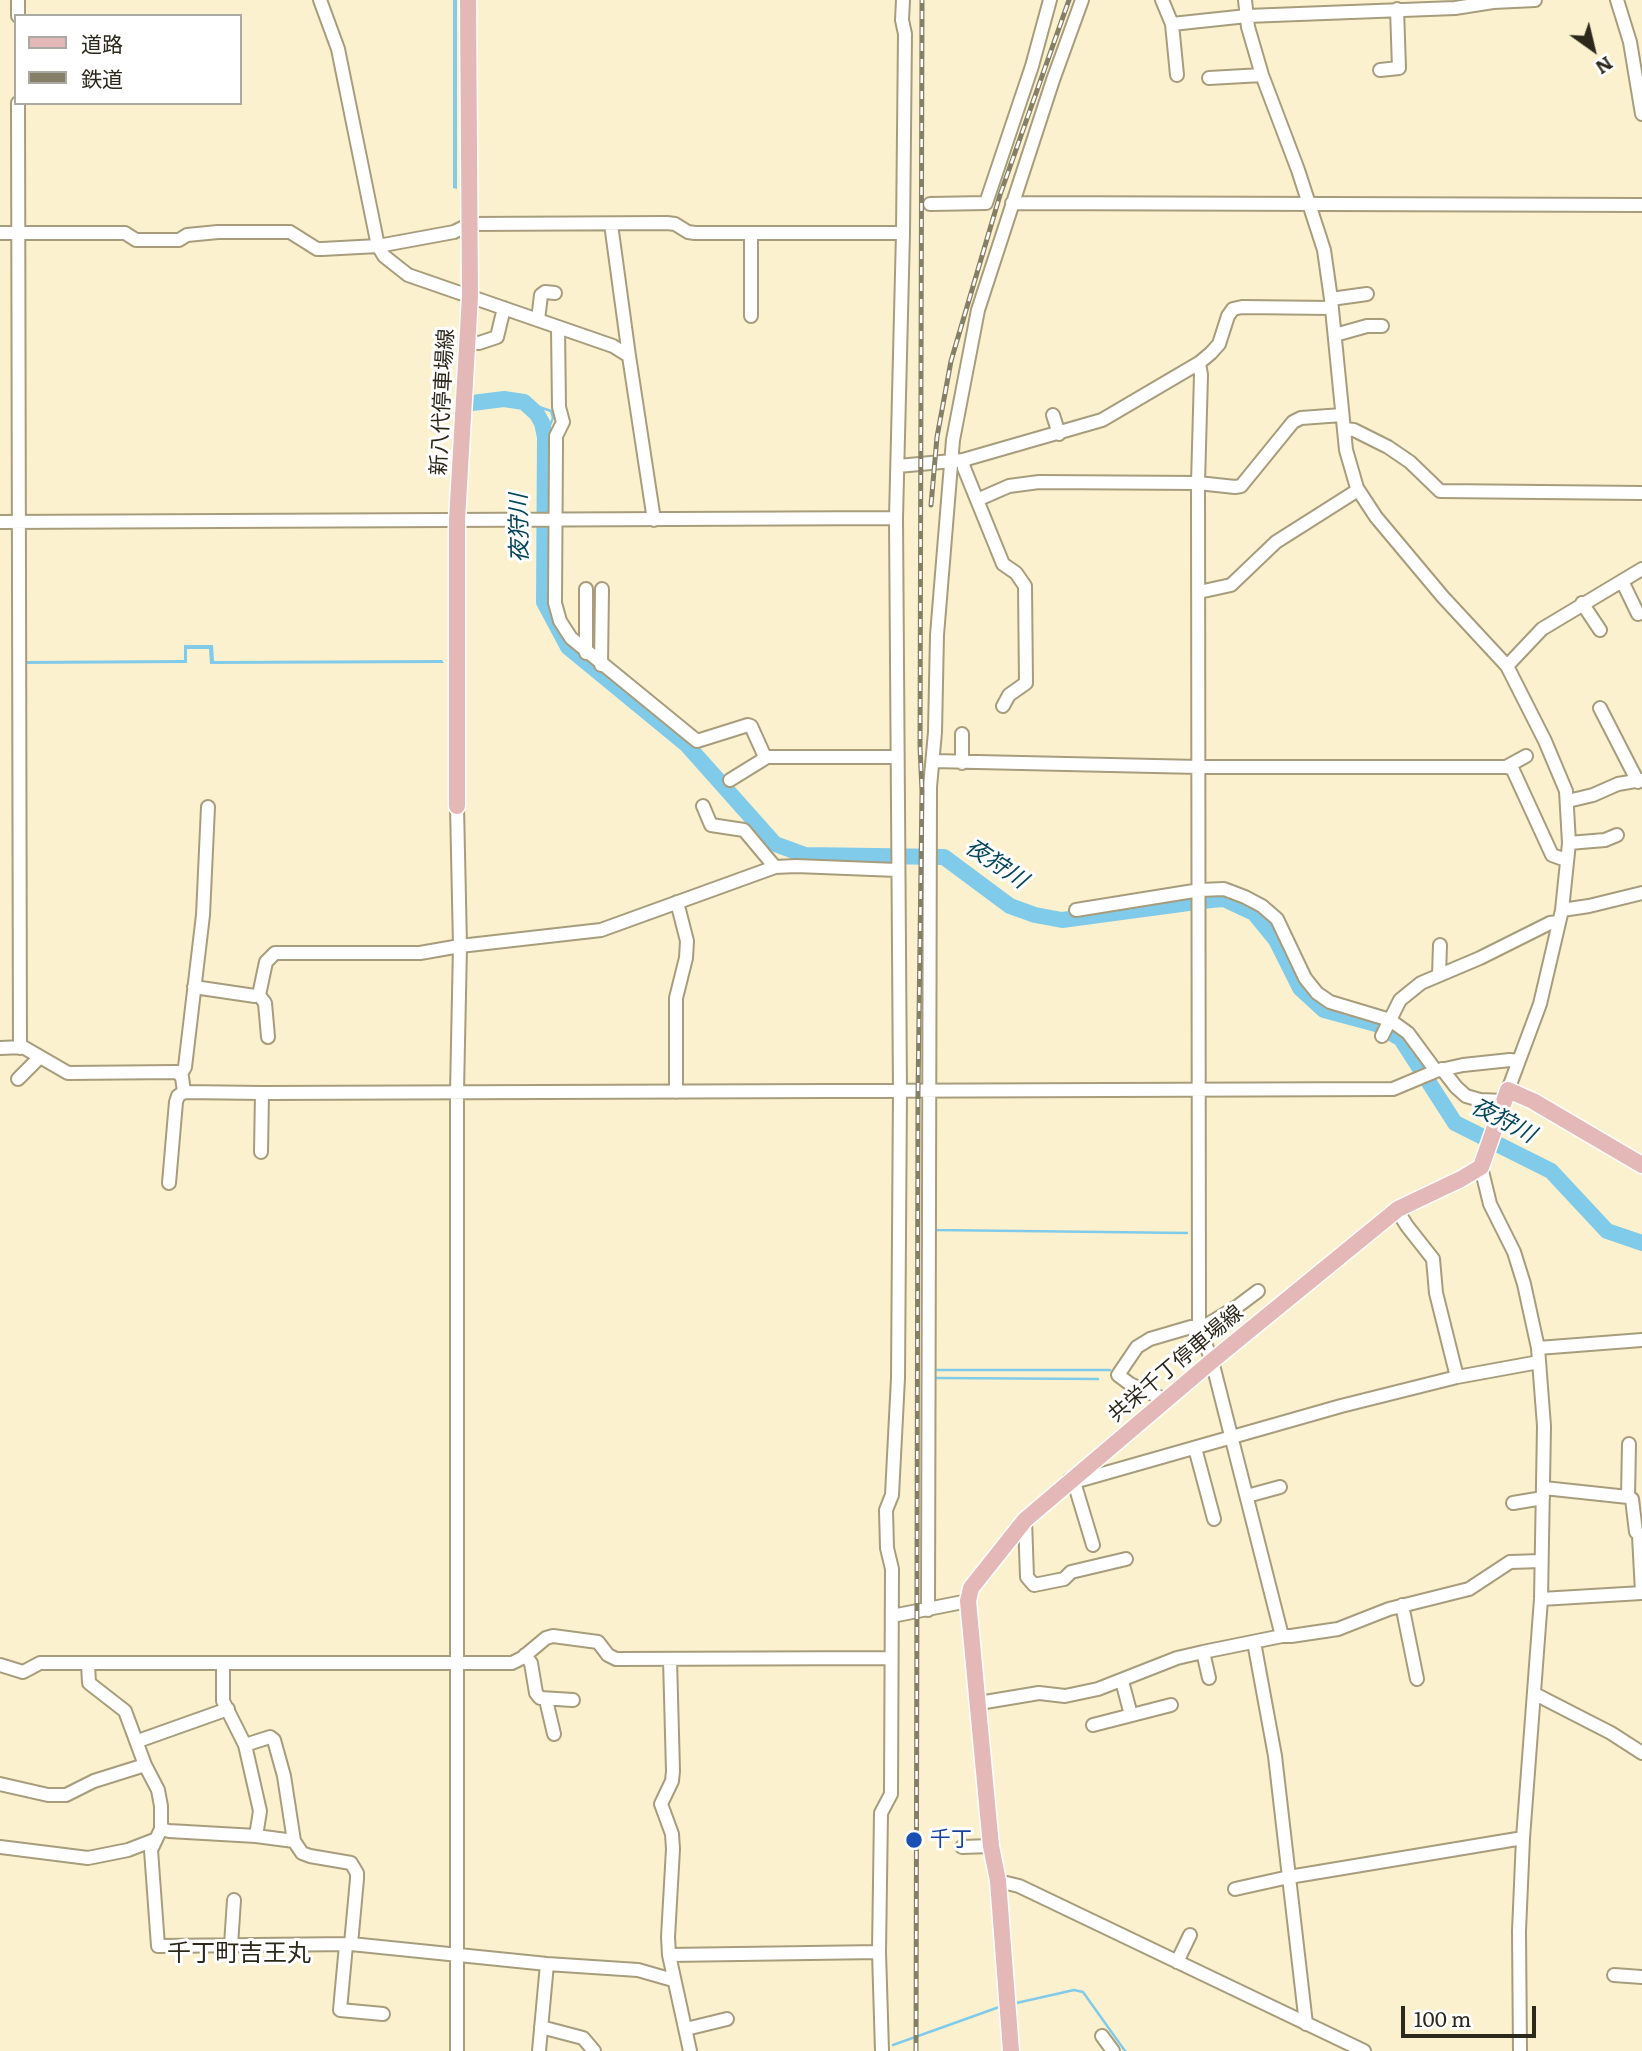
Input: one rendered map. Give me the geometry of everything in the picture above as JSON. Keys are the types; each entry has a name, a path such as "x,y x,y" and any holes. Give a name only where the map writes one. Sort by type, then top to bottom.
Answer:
{"main road":[{"name":"新八代停車場線","path":"457,806 457,520 470,296 468,0"},
{"path":"1482,1161 1506,1095 1533,1101 1642,1165"},
{"name":"共栄千丁停車場線","path":"968,1601 971,1588 1024,1520 1166,1399 1397,1210 1461,1179 1482,1161"},
{"path":"968,1601 991,1846 998,1881 1011,2051"}],"street":[{"path":"320,0 338,49 378,246 384,256 408,275 613,346 629,356"},
{"path":"882,2051 879,1952 881,1813 891,1794 892,1569 887,1548 886,1510 892,1495 898,1378 900,1091 896,518 903,233 903,0"},
{"path":"930,204 986,203 1032,66 1050,0"},
{"path":"1003,706 1009,695 1026,682 1025,586 1016,573 1003,564 957,459 953,440 978,310 1082,0"},
{"path":"1162,0 1172,24 1177,75"},
{"path":"1076,910 1224,889 1262,906 1277,919 1305,978 1317,993 1330,1002 1386,1028 1408,1033 1437,1070 1455,1087 1466,1096 1480,1100 1506,1095 1540,1004 1560,916 1569,843 1568,801 1560,772 1507,666 1443,597 1376,517 1351,473 1343,429 1332,303 1324,250 1262,75 1248,27 1245,0"},
{"path":"1172,24 1337,6 1397,9 1535,0"},
{"path":"1620,0 1642,114"},
{"path":"1380,70 1399,68 1397,9"},
{"path":"1209,78 1262,75"},
{"path":"18,105 20,1048"},
{"path":"1012,203 1642,205"},
{"path":"0,233 125,233 136,240 179,240 187,235 218,232 290,232 317,249 378,246 454,232 470,224 667,223 695,233 903,233"},
{"path":"611,224 654,520"},
{"path":"751,233 751,316"},
{"path":"538,320 543,293 555,293"},
{"path":"898,466 957,459 1059,434 1102,420 1199,363 1219,344 1227,316 1233,309 1332,303 1367,294"},
{"path":"468,342 479,343 498,337 504,309"},
{"path":"1335,335 1382,326"},
{"path":"558,328 559,407 563,422 556,436 549,518 556,611 564,630 586,653 695,740 700,741 748,724 765,757"},
{"path":"1199,363 1199,1328 1212,1361 1282,1636"},
{"path":"1053,415 1059,434"},
{"path":"977,500 1009,486 1039,482 1198,483 1241,486 1293,422 1301,418 1342,415"},
{"path":"1343,429 1354,430 1388,447 1410,462 1440,491 1642,493"},
{"path":"928,1610 930,787 937,635 957,459"},
{"path":"1199,592 1231,585 1276,542 1359,491"},
{"path":"0,522 896,518"},
{"path":"1507,666 1542,629 1642,569"},
{"path":"1622,581 1639,614"},
{"path":"586,589 586,653"},
{"path":"601,665 602,589"},
{"path":"1582,603 1600,630"},
{"path":"1568,801 1593,795 1618,784 1640,781 1600,708"},
{"path":"962,734 962,763"},
{"path":"1506,766 1525,756"},
{"path":"730,780 765,757 897,757"},
{"path":"933,761 1199,767 1506,766 1513,768 1552,855 1566,860"},
{"path":"457,806 460,946 457,1092 457,2051"},
{"path":"703,806 711,825 744,830 771,862"},
{"path":"169,1182 176,1102 184,1092 181,1074 185,1067 203,915 208,807"},
{"path":"1569,843 1605,840 1617,835"},
{"path":"268,1037 265,1003 259,995 266,962 275,953 420,953 607,929 771,862 796,866 897,870"},
{"path":"1386,1028 1400,1000 1409,991 1560,916 1642,893"},
{"path":"676,1092 676,998 686,958 687,941 677,902"},
{"path":"1440,945 1440,975"},
{"path":"194,987 251,997 259,995"},
{"path":"0,1048 20,1048 68,1073 181,1074"},
{"path":"18,1079 40,1057"},
{"path":"184,1092 1393,1089 1437,1070 1498,1061 1518,1061"},
{"path":"261,1152 262,1093"},
{"path":"1482,1161 1490,1204 1514,1252 1524,1284 1538,1348 1544,1426 1541,1599 1522,1838 1519,1931 1520,2051"},
{"path":"1397,1210 1433,1259 1436,1293 1457,1377"},
{"path":"1166,1399 1130,1384 1118,1375 1137,1348 1150,1339 1191,1327 1199,1328 1258,1291"},
{"path":"1538,1348 1642,1340"},
{"path":"1093,1545 1071,1481 1457,1377 1539,1362"},
{"path":"1628,1497 1629,1444"},
{"path":"1195,1448 1214,1519"},
{"path":"1247,1496 1280,1487"},
{"path":"1513,1503 1543,1493 1632,1499 1636,1532 1641,1536 1642,1592 1541,1599"},
{"path":"1024,1520 1027,1577 1034,1585 1064,1579 1071,1572 1126,1559"},
{"path":"979,1703 1039,1693 1065,1696 1098,1689 1177,1658 1203,1651 1338,1629 1402,1605 1469,1589 1510,1562 1541,1561"},
{"path":"892,1616 968,1601"},
{"path":"1402,1605 1417,1679"},
{"path":"0,1665 23,1672 40,1663 512,1663 546,1638 553,1636 598,1642 608,1655 616,1659 890,1658"},
{"path":"1254,1642 1275,1756 1306,2024"},
{"path":"1203,1651 1209,1678"},
{"path":"525,1656 531,1662 536,1693 540,1698 573,1700"},
{"path":"670,1659 673,1772 672,1781 661,1804 670,1827 673,1849 669,1955 690,2051"},
{"path":"223,1663 223,1701 245,1745 260,1811 256,1836"},
{"path":"88,1664 89,1683 125,1711 145,1765 159,1790 158,1834 151,1850 158,1946 349,1944 547,1965 638,1970 673,1980"},
{"path":"1122,1681 1131,1715"},
{"path":"1535,1694 1611,1733 1642,1754"},
{"path":"546,1700 554,1734"},
{"path":"1093,1726 1171,1704"},
{"path":"138,1741 228,1709"},
{"path":"245,1745 270,1737 274,1740 286,1787 294,1842 302,1853 351,1863 357,1873 340,2010 383,2014"},
{"path":"0,1784 48,1795 66,1795 94,1781 145,1765"},
{"path":"0,1847 88,1858 128,1850 169,1831 256,1836 294,1842"},
{"path":"1235,1889 1289,1877 1522,1838"},
{"path":"962,1847 991,1846"},
{"path":"998,1881 1020,1886 1364,2051"},
{"path":"231,1945 234,1900"},
{"path":"1177,1962 1191,1935"},
{"path":"669,1955 879,1952"},
{"path":"539,2051 547,1965"},
{"path":"1614,1975 1642,1977"},
{"path":"686,2029 727,2019"},
{"path":"541,2027 583,2038 594,2051"},
{"path":"1102,2036 1113,2051"}],"water":[{"path":"453,0 457,0 457,189 453,188"},
{"path":"184,645 213,645 214,661 442,660 444,663 210,664 209,649 187,649 187,663 24,664 23,661 184,660"}],"waterway":[{"name":"夜狩川","path":"472,403 504,399 524,402 542,423 545,437 544,602 568,647 686,744 775,844 805,855 944,857 1010,906 1035,915 1062,920 1224,899 1254,913 1276,940 1300,988 1324,1010 1376,1024 1401,1039 1455,1123 1551,1171 1607,1231 1642,1243"},
{"path":"524,402 551,411 553,418 545,437"},
{"path":"935,1227 935,1230 1187,1233"},
{"path":"936,1370 1110,1370"},
{"path":"936,1378 1098,1379"},
{"path":"1012,2004 1074,1990 1083,1992 1125,2051"},
{"path":"893,2045 1002,2006"}],"railway":[{"path":"916,2051 918,1092 922,791 922,0"},
{"path":"931,505 937,437 951,361 1000,195 1069,0"}],"place":[{"name":"千丁","path":"914,1840"}],"district":[{"name":"千丁町吉王丸","path":"239,1954"}]}
